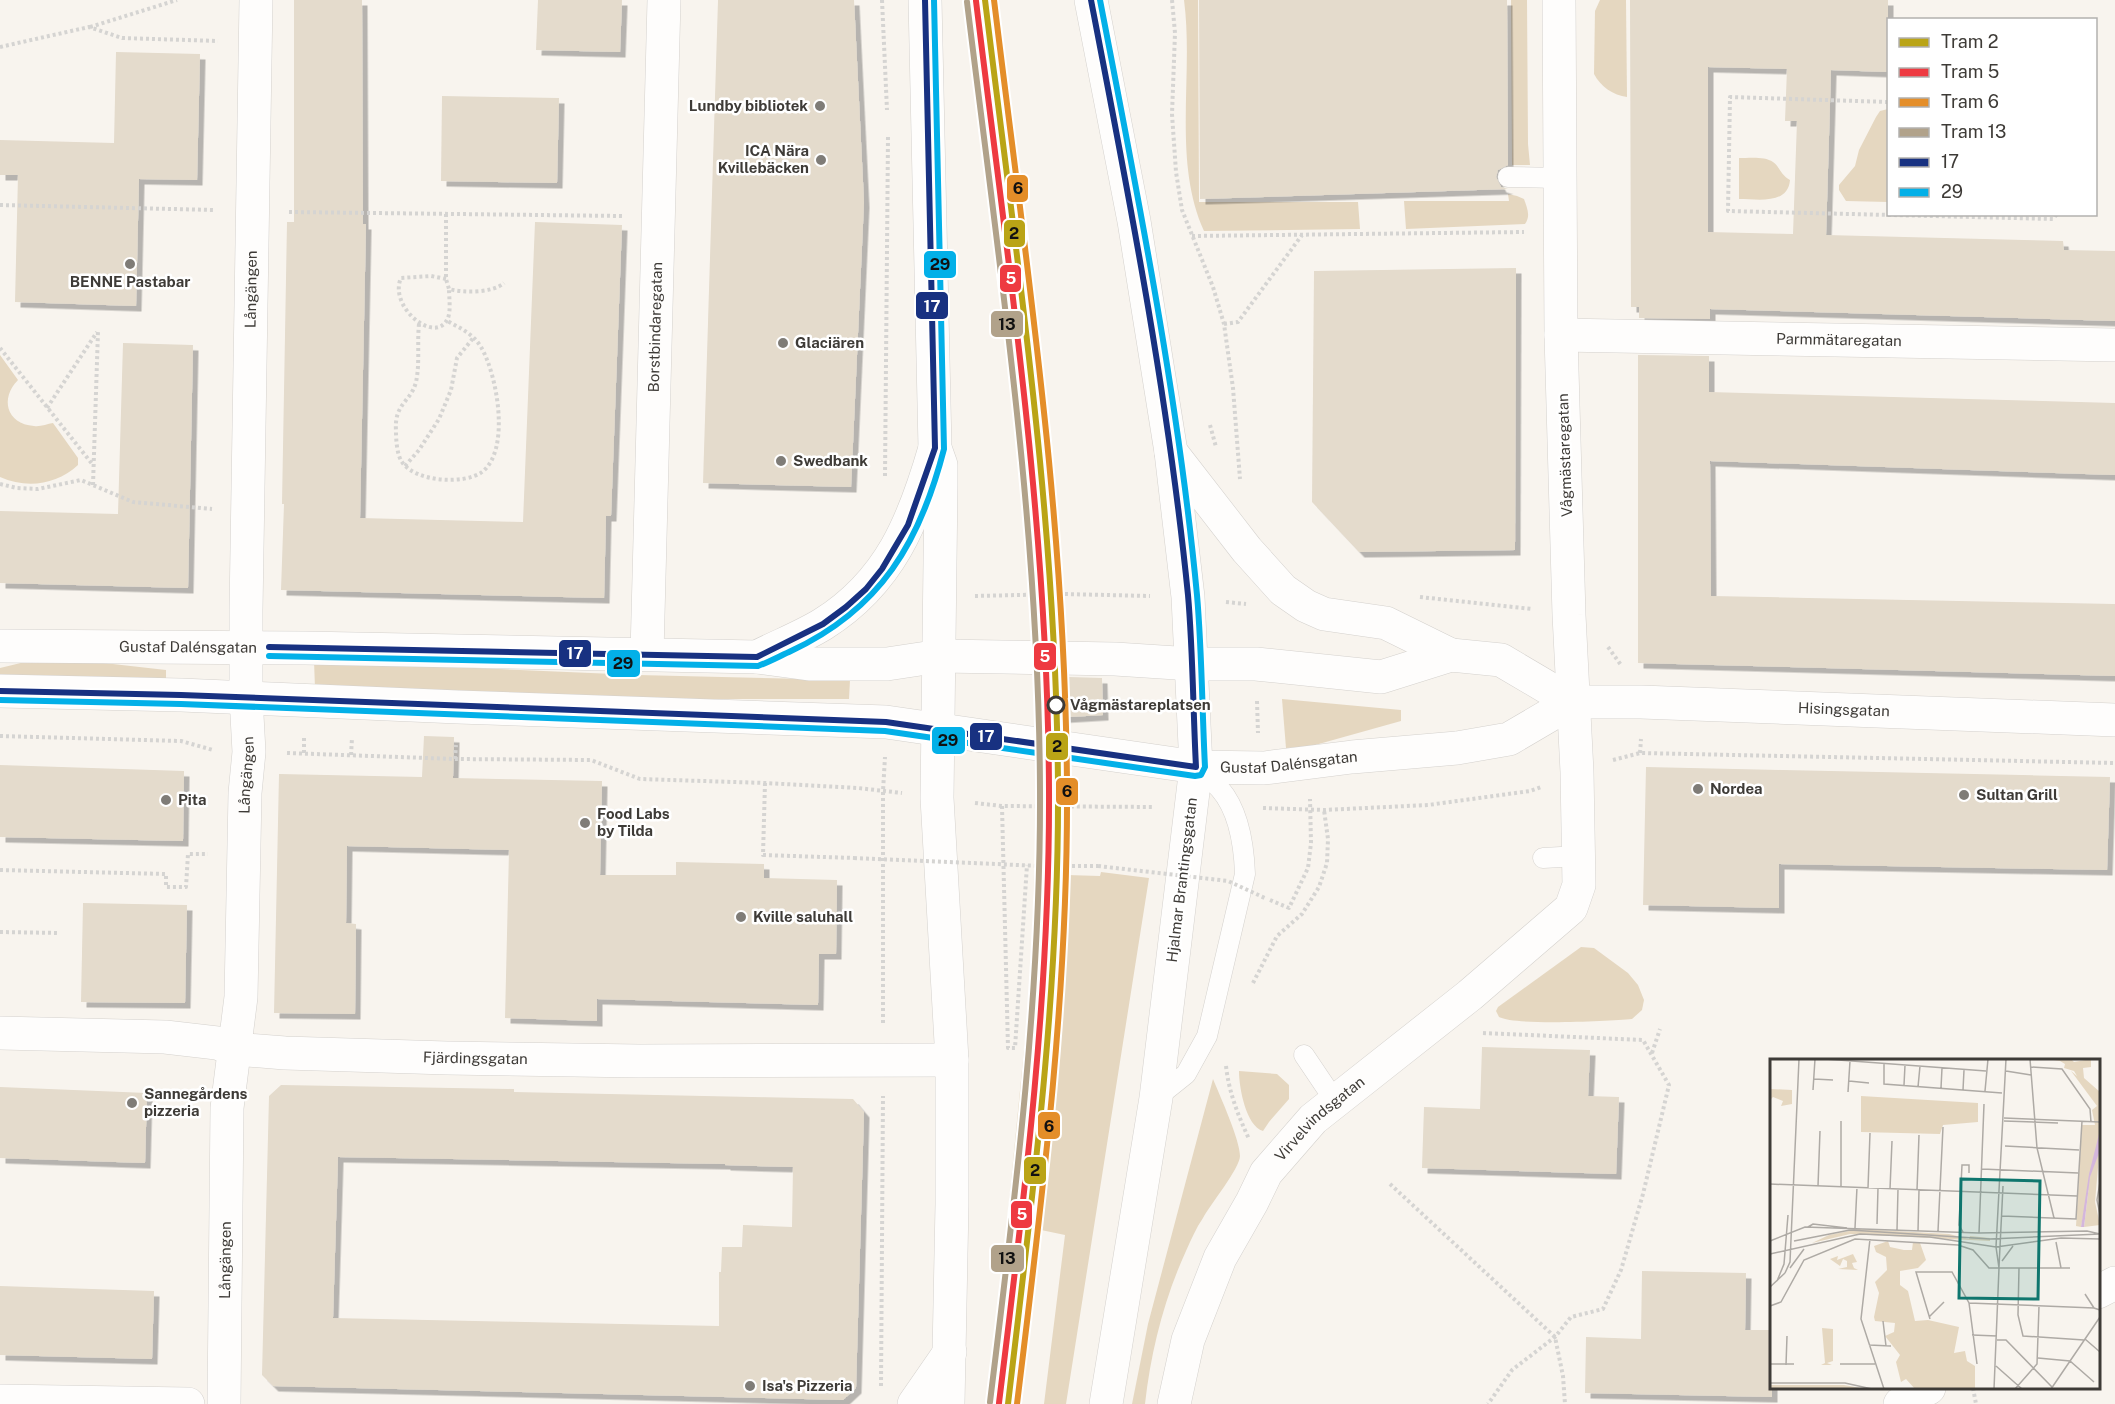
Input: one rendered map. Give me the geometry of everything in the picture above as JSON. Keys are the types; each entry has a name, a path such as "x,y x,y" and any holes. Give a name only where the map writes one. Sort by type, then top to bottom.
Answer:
{"street":[{"name":"Långängen","path":"224,1404 227,1108 241,997 245,793 249,752 246,647 256,0"},
{"name":"Borstbindaregatan","path":"647,654 664,0"},
{"path":"757,657 822,625 843,610 873,582 894,554 917,506 934,448 925,0"},
{"name":"Hjalmar Brantingsgatan","path":"1091,0 1134,221 1171,452 1188,597 1196,767 1156,1098 1106,1404"},
{"name":"Vågmästaregatan","path":"1559,0 1561,335 1579,856 1579,885 1571,908"},
{"name":"Parmmätaregatan","path":"1561,335 2115,345"},
{"path":"934,448 941,465 937,798 952,1060 948,1404"},
{"name":"Gustaf Dalénsgatan","path":"0,691 246,697 458,708 886,722 1196,767 1264,768 1352,757 1457,748 1509,740 1572,702 1501,660 1450,655 1386,623 1324,614 1306,606 1283,590 1247,550 1171,452"},
{"name":"Gustaf Dalénsgatan","path":"0,646 246,647 647,654 757,657 820,664 887,664 940,656 1114,659 1192,664 1256,664 1381,677 1450,655"},
{"name":"Hisingsgatan","path":"1572,702 1641,702 2115,720"},
{"name":"Virvelvindsgatan","path":"1174,1404 1188,1340 1220,1258 1266,1173 1313,1119 1470,995 1571,908"},
{"name":"Fjärdingsgatan","path":"0,1033 165,1037 285,1053 617,1061 952,1060"},
{"path":"2100,1291 2115,1283"},
{"path":"914,1404 950,1352"},
{"path":"1900,1404 1927,1389"},
{"path":"0,1401 188,1404"}],"lane":[{"path":"1508,177 1559,178"},
{"path":"1156,1098 1186,1074 1207,1036 1245,874 1244,853 1232,809 1221,790 1196,767"},
{"path":"1543,858 1579,856"},
{"path":"1304,1055 1335,1101"}],"path":[{"path":"0,46 89,27 177,0"},
{"path":"882,0 888,112"},
{"path":"1172,0 1175,33 1172,114 1176,172 1182,210 1213,287 1224,324 1233,388 1240,484"},
{"path":"89,27 122,38 255,42"},
{"path":"1887,102 1730,97 1728,211 1887,215"},
{"path":"885,483 888,136"},
{"path":"0,205 658,217"},
{"path":"446,214 448,317 443,324 436,326 427,327 419,324 403,305 398,295 401,278 431,276 446,279"},
{"path":"1931,216 2053,219 2055,216"},
{"path":"1192,236 1560,231"},
{"path":"1224,324 1238,322 1302,235"},
{"path":"449,289 483,290 499,288 504,283"},
{"path":"419,324 415,386 401,405 397,416 396,431 400,460 405,466 424,476 452,480 481,473 492,460 499,412 496,384 482,347 474,337 446,320"},
{"path":"47,408 98,331 93,485"},
{"path":"405,466 440,419 451,390 458,358 474,337"},
{"path":"0,348 94,466"},
{"path":"1210,425 1217,451"},
{"path":"0,484 38,489 81,480 133,502 210,509 248,507"},
{"path":"940,600 979,596 1063,594 1188,597 1276,609 1283,590"},
{"path":"1413,596 1569,615"},
{"path":"1605,641 1626,671 1642,674 1640,753"},
{"path":"1256,664 1257,725 1272,808"},
{"path":"883,791 886,722"},
{"path":"0,736 181,741 208,750 249,752 455,759 591,760 640,779 765,783 883,791 1002,806 1191,809"},
{"path":"1232,809 1324,810 1428,805 1530,791 1577,772 1640,753 2115,763"},
{"path":"765,783 763,855 1098,866 1228,881 1289,908 1308,868 1311,810"},
{"path":"1002,806 1008,1048 1015,1048 1027,865"},
{"path":"1248,992 1277,936 1302,914 1319,887 1327,863 1328,839 1324,810"},
{"path":"0,870 166,874 166,887 186,887 188,854 218,854"},
{"path":"0,932 59,933"},
{"path":"1437,1020 1479,1033 1643,1040 1669,1085 1643,1194 1621,1270 1603,1309 1571,1317 1554,1337 1512,1370 1488,1404"},
{"path":"1652,1054 1660,1029"},
{"path":"1225,1057 1228,1085 1237,1113 1266,1173"},
{"path":"1390,1184 1554,1337 1563,1376 1565,1404"},
{"path":"1972,1389 1977,1404"}],"shaded area":[{"path":"1184,0 1198,0 1199,202 1358,202 1360,229 1204,231 1194,204 1186,146 1187,58"},
{"path":"1511,0 1527,0 1530,165 1512,165"},
{"path":"1600,0 1626,0 1627,97 1608,90 1594,74 1595,11"},
{"path":"1887,109 1887,202 1846,201 1839,190 1839,185 1855,166 1859,150 1880,111"},
{"path":"1739,158 1761,158 1773,162 1790,180 1784,194 1763,200 1739,199"},
{"path":"1508,194 1524,199 1528,215 1525,224 1406,229 1404,201 1509,201"},
{"path":"0,355 18,380 9,394 9,409 12,415 17,421 34,426 53,423 78,458 78,465 60,477 31,484 0,477"},
{"path":"29,661 104,663 166,670 166,683 0,678 0,668"},
{"path":"314,661 638,675 850,680 849,699 638,699 315,688"},
{"path":"1282,699 1401,710 1401,721 1308,747 1286,748"},
{"path":"1101,872 1149,878 1066,1404 1044,1404 1065,1235 1007,1223 1031,978 1034,874 1100,876"},
{"path":"1581,947 1594,948 1628,973 1638,985 1644,1000 1642,1010 1632,1019 1542,1022 1509,1020 1499,1017 1496,1011 1498,1007"},
{"path":"1239,1071 1277,1074 1289,1085 1289,1099 1263,1131 1257,1128 1248,1114 1240,1087"},
{"path":"1213,1079 1237,1140 1239,1162 1198,1226 1186,1251 1159,1326 1145,1404 1132,1404 1148,1324"}],"building":[{"path":"294,0 362,0 363,224 366,224 360,518 523,522 535,222 622,225 611,516 606,516 604,598 281,590 287,222 294,222"},
{"path":"538,0 622,0 620,52 536,50"},
{"name":"Glaciären","path":"718,0 854,0 864,202 851,487 703,483"},
{"path":"1199,0 1507,0 1508,165 1498,170 1496,177 1501,187 1508,189 1200,199"},
{"path":"1630,0 1888,0 1887,72 1831,70 1826,235 2063,241 2064,250 2115,251 2115,321 1710,309 1710,319 1639,318 1639,307 1631,307","holes":["1708,67 1787,69 1785,121 1797,121 1793,234 1708,232"]},
{"path":"116,52 200,54 197,180 139,179 136,306 15,302 18,175 0,175 0,140 114,143"},
{"path":"442,96 559,98 557,183 441,181"},
{"path":"1516,268 1515,550 1359,552 1312,502 1314,271"},
{"path":"123,343 193,345 188,588 0,583 0,511 118,514"},
{"path":"1638,355 1709,356 1709,392 2115,403 2115,475 1710,461 1711,596 2115,604 2115,676 1638,663"},
{"path":"1035,676 1102,678 1103,715 1036,719"},
{"path":"424,736 454,737 453,778 602,781 600,875 676,875 676,862 764,864 764,878 837,880 836,954 819,954 818,1005 597,999 597,1021 505,1018 509,850 347,846 346,923 356,924 355,1014 274,1013 279,774 422,777"},
{"path":"0,765 184,771 183,841 0,837"},
{"path":"1646,767 2110,777 2107,870 1779,864 1779,908 1643,905"},
{"path":"83,903 187,905 185,1003 81,1002"},
{"path":"1482,1047 1590,1050 1588,1096 1619,1097 1616,1174 1422,1168 1424,1107 1480,1109"},
{"path":"281,1085 853,1099 864,1112 856,1388 843,1400 273,1386 262,1375 269,1096","holes":["338,1157 793,1167 792,1227 743,1225 742,1247 722,1247 721,1272 719,1272 719,1326 333,1318"]},
{"path":"0,1087 147,1093 145,1163 0,1158"},
{"path":"1642,1271 1746,1273 1745,1330 1770,1330 1772,1397 1585,1393 1586,1337 1641,1339"},
{"path":"0,1286 154,1291 152,1359 0,1355"}],"tram line":[{"name":"2","path":"985,0 1022,295 1043,493 1051,592 1058,790 1057,867 1049,1021 1035,1174 1008,1404"},
{"name":"6","path":"994,0 1031,295 1052,493 1060,592 1067,790 1063,944 1052,1097 1017,1404"},
{"name":"5","path":"976,1 1013,296 1034,493 1042,592 1049,790 1045,944 1034,1097 999,1403"},
{"name":"13","path":"967,2 1004,297 1025,494 1033,592 1040,790 1036,943 1025,1096 990,1402"}],"transit line":[{"name":"17","path":"269,647 757,657 823,624 866,589 882,569 908,525 935,448 925,0"},
{"name":"29","path":"269,656 758,666 822,634 850,615 873,593 909,543 923,514 944,449 934,0"},
{"name":"17","path":"0,691 181,695 886,722 1196,767 1188,595 1170,445 1133,222 1091,0"},
{"name":"29","path":"0,700 181,704 885,731 1195,776 1201,775 1205,767 1200,638 1189,520 1156,296 1100,0"}],"place":[{"name":"Lundby bibliotek","path":"820,106"},
{"name":"ICA Nära Kvillebäcken","path":"821,160"},
{"name":"BENNE Pastabar","path":"130,264"},
{"name":"Glaciären","path":"783,343"},
{"name":"Swedbank","path":"781,461"},
{"name":"Vågmästareplatsen","path":"1056,705"},
{"name":"Nordea","path":"1698,789"},
{"name":"Sultan Grill","path":"1964,795"},
{"name":"Pita","path":"166,800"},
{"name":"Food Labs by Tilda","path":"585,823"},
{"name":"Kville saluhall","path":"741,917"},
{"name":"Sannegårdens pizzeria","path":"132,1103"},
{"name":"Isa's Pizzeria","path":"750,1386"}]}
